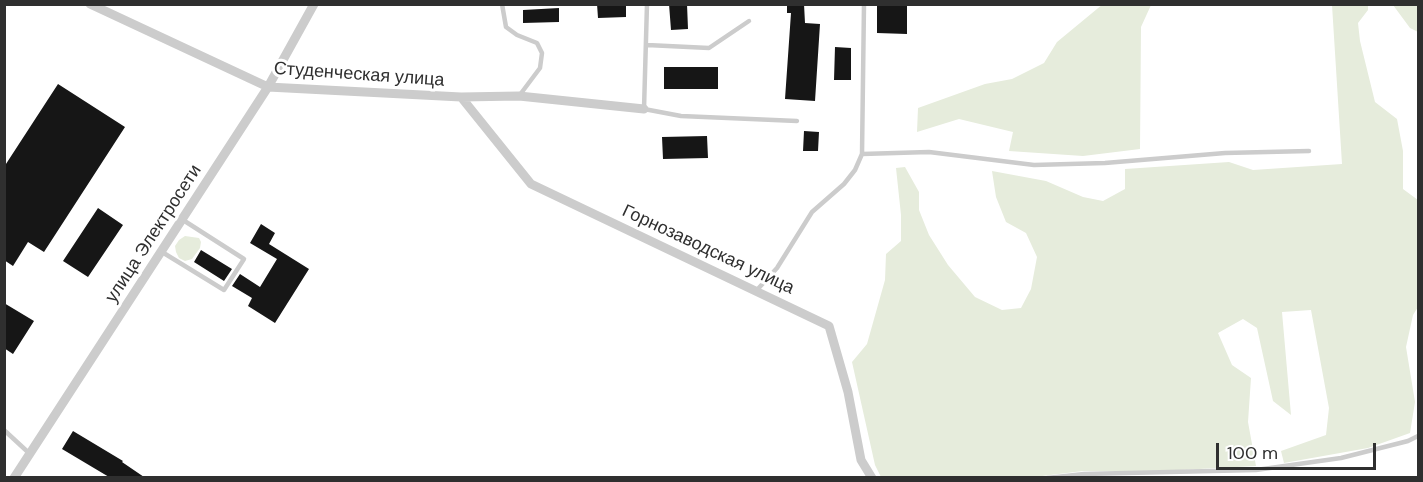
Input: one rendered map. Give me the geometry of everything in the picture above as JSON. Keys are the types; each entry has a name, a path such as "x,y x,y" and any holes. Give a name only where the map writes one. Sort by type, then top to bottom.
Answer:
{"street":[{"name":"Студенческая улица","path":"90,4 268,87 461,97 519,96 644,109"},
{"name":"улица Электросети","path":"15,477 268,87 314,4"},
{"name":"Горнозаводская улица","path":"461,97 531,184 829,326 848,392 861,460 872,477"}],"lane":[{"path":"502,4 506,27 517,35 537,43 542,53 540,68 519,96"},
{"path":"646,4 644,109 681,116 797,121"},
{"path":"756,291 777,268 812,212 844,184 855,170 862,154 864,4"},
{"path":"647,45 709,48 749,21"},
{"path":"862,154 929,152 1034,165 1105,163 1225,153 1309,151"},
{"path":"162,252 224,290 229,283 244,259 183,220"},
{"path":"4,430 30,454"},
{"path":"1047,477 1256,470 1341,458 1408,441 1419,436"}],"green space":[{"path":"1103,4 1151,5 1141,27 1140,149 1083,156 1009,151 1013,132 959,119 917,132 918,108 985,84 1012,79 1044,63 1057,42"},
{"path":"1332,5 1368,5 1368,10 1358,23 1360,41 1375,102 1397,119 1403,151 1403,189 1418,200 1418,307 1413,315 1406,347 1415,402 1410,433 1368,448 1284,463 1281,451 1326,435 1329,408 1311,310 1282,312 1291,415 1273,401 1257,328 1243,319 1218,333 1232,365 1251,378 1248,422 1256,466 1161,471 1083,471 1026,478 881,477 875,465 852,362 867,344 885,280 886,254 901,241 896,168 905,167 919,192 919,210 929,235 948,265 975,297 1002,310 1021,308 1031,289 1037,257 1026,233 1006,222 996,197 992,171 1046,181 1083,197 1103,201 1125,189 1125,169 1229,162 1253,170 1342,164"},
{"path":"1393,5 1418,5 1418,32 1410,28"},
{"path":"185,236 199,238 201,242 200,248 192,259 185,261 179,258 175,246"}],"building":[{"path":"597,4 626,4 626,17 598,18"},
{"path":"669,4 687,4 688,29 671,30"},
{"path":"787,4 804,4 805,23 820,24 815,101 785,99 791,13 787,13"},
{"path":"877,4 907,4 907,34 877,33"},
{"path":"559,8 559,22 523,23 523,10"},
{"path":"835,47 851,48 851,80 834,80"},
{"path":"664,67 718,67 718,89 664,89"},
{"path":"58,84 125,127 44,252 28,242 13,266 4,260 4,167"},
{"path":"804,131 819,132 818,151 803,151"},
{"path":"707,136 708,158 663,159 662,137"},
{"path":"98,208 123,225 88,277 63,261"},
{"path":"261,224 275,233 269,244 309,269 275,323 248,306 252,298 232,286 240,274 260,287 277,259 250,243"},
{"path":"201,250 232,269 224,281 194,262"},
{"path":"4,303 34,321 13,354 4,348"},
{"path":"73,431 123,461 144,477 109,477 62,449"}]}
